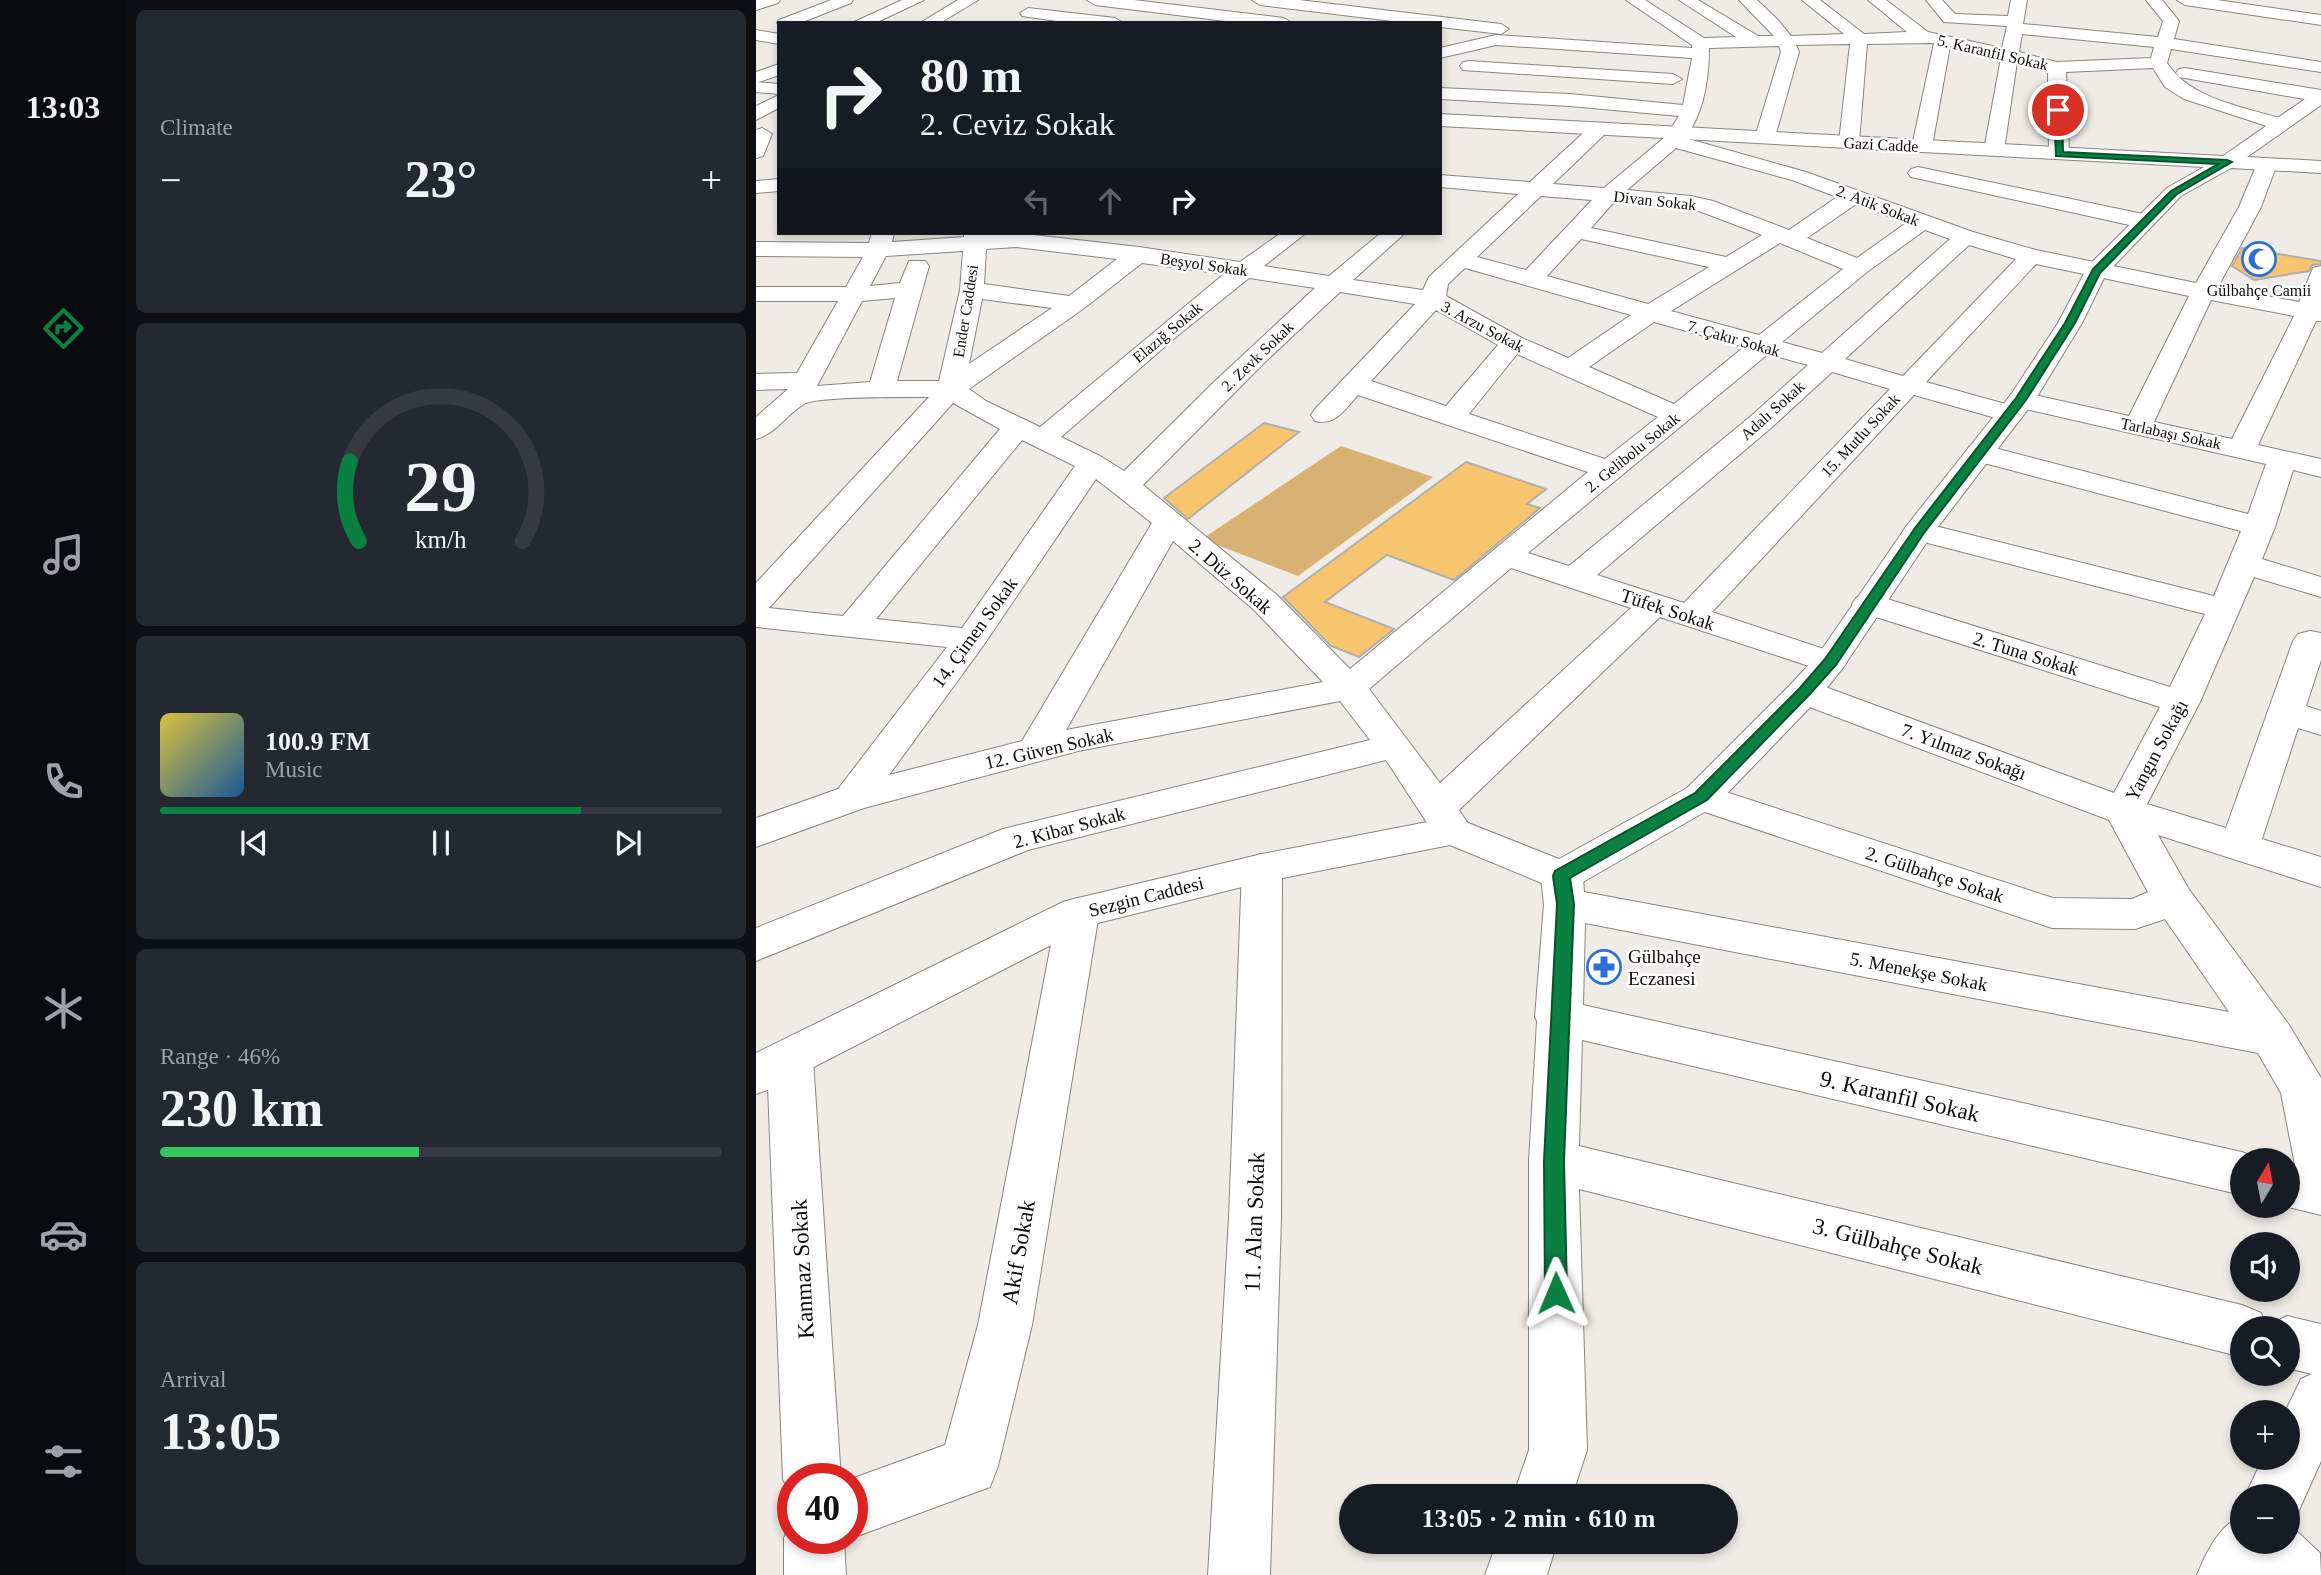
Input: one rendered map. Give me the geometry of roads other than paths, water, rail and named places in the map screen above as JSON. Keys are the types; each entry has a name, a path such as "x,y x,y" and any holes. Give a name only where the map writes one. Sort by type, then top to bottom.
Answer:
{"street":[{"path":"756,5 772,0"},
{"path":"790,21 845,0"},
{"path":"865,21 916,0"},
{"path":"932,21 970,0"},
{"path":"1095,0 1256,21 1288,1"},
{"path":"1260,0 1506,23"},
{"path":"1530,280 1609,195 1676,137 1689,111 1700,80 1701,48 1675,26 1634,0"},
{"path":"1687,0 1752,40"},
{"path":"1747,0 1767,16 1786,39 1790,52 1765,137"},
{"path":"1810,0 1859,38 1849,142"},
{"path":"1876,0 1923,37"},
{"path":"1934,0 1950,19 2020,13 2164,43 2321,67"},
{"path":"2154,0 2177,22"},
{"path":"2185,0 2321,20"},
{"path":"1016,21 1033,5 1106,21"},
{"path":"1994,150 2008,57 2020,13"},
{"path":"2143,18 2177,22"},
{"path":"2177,22 2164,43 2161,66 2171,83 2190,95 2279,124"},
{"path":"1442,53 1472,46 1506,23"},
{"path":"1442,90 1469,66 1506,23"},
{"name":"5. Karanfil Sokak","path":"1506,23 1701,48 1752,40 1923,37 1943,39 2057,67 2161,66 2321,96"},
{"path":"1636,24 1675,26"},
{"path":"756,35 777,26"},
{"path":"756,35 777,39"},
{"path":"1922,146 1943,39"},
{"path":"1442,42 1472,46"},
{"path":"756,65 777,69"},
{"path":"1469,66 1700,80"},
{"path":"2057,67 2059,154"},
{"path":"756,78 777,70"},
{"path":"756,87 777,89"},
{"path":"1442,92 1689,111"},
{"path":"1563,890 1701,797 1804,692 1830,662 1919,531 2015,407 2070,323 2096,271 2143,221 2174,192 2227,162 2321,96"},
{"path":"756,114 777,101"},
{"name":"Gazi Cadde","path":"1442,120 1600,128 1676,137 1765,137 2321,167"},
{"name":"3. Arzu Sokak","path":"1600,128 1555,170 1532,178 1437,282 1433,299 1513,343 1677,415"},
{"name":"2. Atik Sokak","path":"1676,137 1855,195 1965,237 2031,256 2315,313"},
{"path":"1877,204 1947,148"},
{"path":"1716,173 1738,159"},
{"path":"2138,426 2203,292 2249,207 2267,164"},
{"path":"1918,173 2143,221"},
{"path":"1777,189 1799,176"},
{"name":"Divan Sokak","path":"1445,186 1532,178 1609,195 1672,200 1713,207 1859,267"},
{"path":"756,187 777,185"},
{"path":"1672,200 1694,186"},
{"path":"1569,369 1727,264 1783,237 1855,195"},
{"path":"1733,216 1755,202"},
{"name":"2. Gelibolu Sokak","path":"1349,688 1677,415 1859,267 1921,222"},
{"path":"1575,231 1727,264"},
{"name":"Elazığ Sokak","path":"852,627 1031,432 1292,235"},
{"name":"2. Zevk Sokak","path":"1126,486 1211,400 1335,282 1392,235"},
{"name":"Adalı Sokak","path":"1574,578 1761,422 1965,237"},
{"name":"Beşyol Sokak","path":"805,251 832,250 881,242 922,247 975,238 1016,240 1139,254 1433,299"},
{"name":"Ender Caddesi","path":"951,388 972,290 975,238"},
{"path":"756,431 802,388 881,242"},
{"path":"1178,260 1199,242"},
{"path":"881,389 922,247"},
{"path":"756,249 805,251"},
{"path":"756,267 805,251"},
{"path":"756,315 780,295 805,251"},
{"path":"756,603 951,388 1074,304 1139,254"},
{"name":"15. Mutlu Sokak","path":"1690,616 2031,256"},
{"name":"7. Çakır Sokak","path":"1460,259 1906,386 2015,407"},
{"path":"2242,449 2315,313 2321,273"},
{"path":"756,294 852,294 909,290"},
{"path":"972,290 1074,304"},
{"path":"1325,415 1433,299"},
{"path":"1453,416 1513,343"},
{"path":"756,382 802,388 951,388"},
{"path":"1352,384 1610,470"},
{"name":"2. Düz Sokak","path":"951,388 976,407 1093,463 1126,486 1265,603 1349,688 1395,746 1445,820"},
{"name":"Tarlabaşı Sokak","path":"2015,407 2138,426 2310,463"},
{"path":"1979,453 2260,527"},
{"name":"14. Çimen Sokak","path":"852,798 971,639 1093,463"},
{"name":"Yangın Sokağı","path":"2310,463 2260,527 2182,702 2124,810 2173,899 2313,1092 2321,1173"},
{"path":"1036,750 1168,522"},
{"path":"1919,531 2225,609"},
{"name":"Tüfek Sokak","path":"1506,555 1830,662"},
{"path":"2245,564 2321,587"},
{"path":"1563,890 1445,820 1655,604"},
{"name":"2. Tuna Sokak","path":"1869,604 2182,702"},
{"path":"756,617 971,639"},
{"path":"2239,847 2285,712 2316,643"},
{"name":"12. Güven Sokak","path":"756,833 852,798 1078,739 1349,688"},
{"name":"7. Yılmaz Sokağı","path":"1804,692 2124,810 2321,872"},
{"path":"2285,712 2321,723"},
{"name":"2. Kibar Sokak","path":"756,945 1017,839 1395,746"},
{"name":"2. Gülbahçe Sokak","path":"1701,797 2052,912 2135,914 2173,899"},
{"name":"Sezgin Caddesi","path":"773,1068 1078,913 1445,820"},
{"name":"11. Alan Sokak","path":"1239,1575 1255,1218 1262,868"},
{"path":"1547,1484 1558,1450 1554,1161 1563,890"},
{"name":"5. Menekşe Sokak","path":"1563,890 2273,1038"},
{"name":"Akif Sokak","path":"868,1502 969,1466 1005,1325 1078,913"},
{"name":"9. Karanfil Sokak","path":"1558,1017 2230,1171"},
{"name":"Kanmaz Sokak","path":"773,1068 810,1463"},
{"name":"3. Gülbahçe Sokak","path":"1554,1161 2230,1328"},
{"path":"2300,1188 2321,1193"},
{"path":"2300,1345 2321,1350"},
{"path":"2281,1484 2319,1407"},
{"path":"814,1554 815,1575"},
{"path":"1516,1575 1523,1554"},
{"path":"2228,1575 2243,1554"},
{"path":"2276,1554 2298,1575"}],"place":[{"name":"Gülbahçe Camii","path":"2259,259"},
{"name":"Gülbahçe Eczanesi","path":"1604,967"}]}
